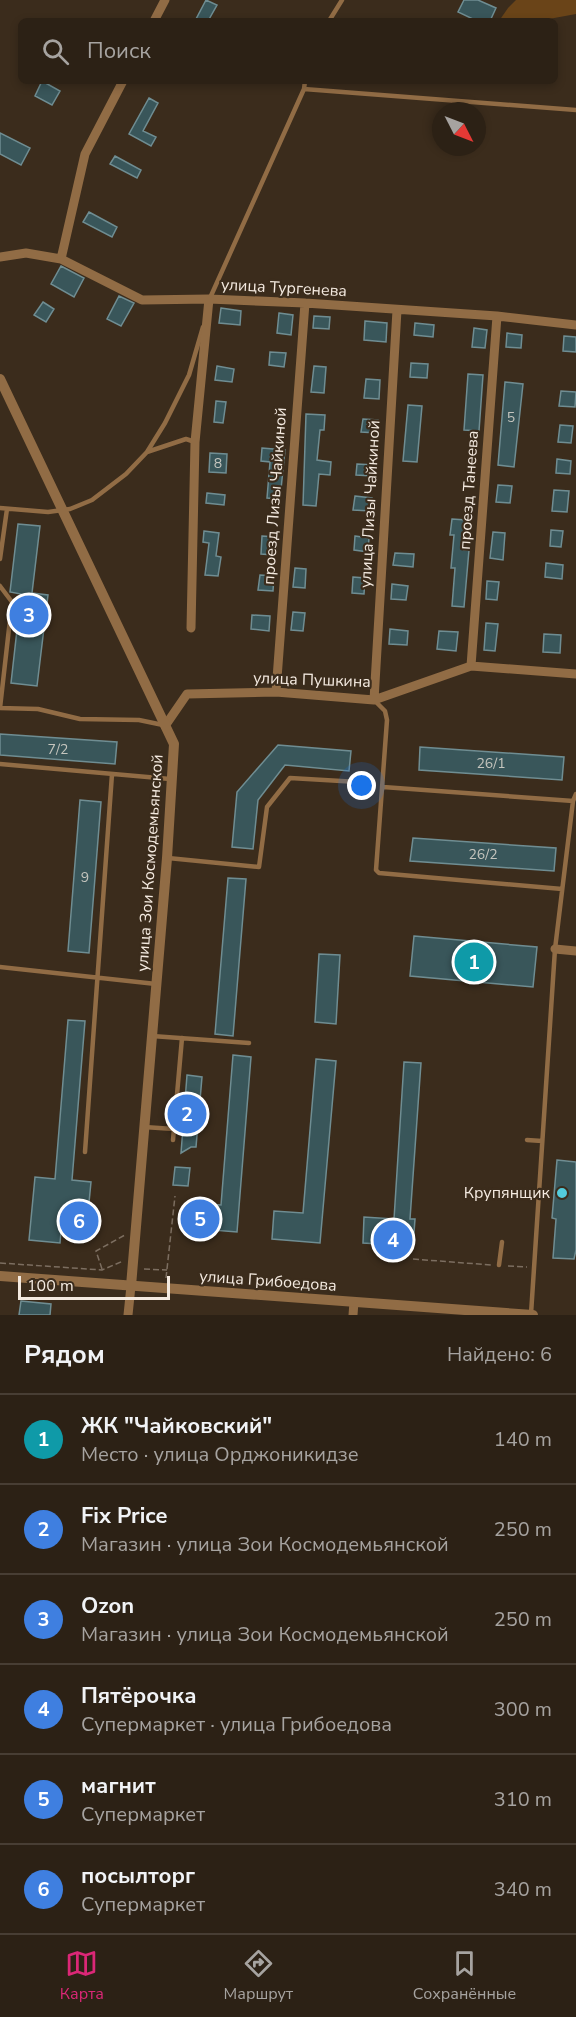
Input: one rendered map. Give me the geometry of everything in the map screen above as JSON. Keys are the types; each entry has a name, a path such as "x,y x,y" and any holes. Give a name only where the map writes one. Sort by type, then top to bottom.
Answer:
{"street":[{"path":"156,18 165,0"},
{"path":"62,259 85,154 121,84"},
{"name":"улица Тургенева","path":"0,257 26,253 62,259 142,300 209,299 305,303 497,316 576,325"},
{"path":"191,628 195,442 209,299"},
{"name":"проезд Лизы Чайкиной","path":"276,692 305,303"},
{"name":"улица Лизы Чайкиной","path":"374,700 397,310"},
{"name":"проезд Танеева","path":"471,666 497,316"},
{"name":"улица Зои Космодемьянской","path":"0,379 174,744 167,858 128,1315"},
{"name":"улица Пушкина","path":"165,726 187,694 276,692 374,700 471,666 576,674"},
{"path":"555,949 576,951"},
{"name":"улица Грибоедова","path":"0,1276 532,1315"},
{"path":"353,1315 354,1302"}],"lane":[{"path":"331,18 342,0"},
{"path":"0,508 48,512 70,509 92,500 126,474 147,452 165,423 189,375 209,299 305,84"},
{"path":"304,89 576,110"},
{"path":"147,452 186,439 195,442"},
{"path":"0,555 7,509"},
{"path":"0,586 12,602 0,708 38,710 80,719 138,720 165,726"},
{"path":"374,700 385,711 387,720 375,868 379,873 562,889"},
{"path":"0,764 173,779"},
{"path":"85,1152 112,774"},
{"path":"167,858 259,867 267,807 290,778 358,782"},
{"path":"383,787 573,801"},
{"path":"532,1315 555,949 573,801 576,794"},
{"path":"0,967 156,984"},
{"path":"152,1036 249,1043"},
{"path":"173,1140 182,1038"},
{"path":"144,1127 174,1130"},
{"path":"527,1140 542,1141"},
{"path":"499,1265 502,1242"}],"path":[{"path":"165,1288 175,1196"},
{"path":"102,1270 96,1251 135,1229"},
{"path":"413,1259 534,1268"},
{"path":"0,1263 102,1270 124,1261 132,1268 167,1270"}],"shaded area":[{"path":"516,0 576,0 576,14 554,18 501,18"}],"building":[{"path":"206,0 217,5 210,18 197,18"},
{"path":"464,0 478,0 496,8 491,18 471,18 458,12"},
{"path":"41,84 47,84 60,91 52,105 35,96"},
{"path":"149,98 158,103 143,131 156,137 151,146 129,134"},
{"path":"0,133 30,148 21,165 0,154"},
{"path":"115,156 141,170 137,178 110,164"},
{"path":"89,212 117,227 112,237 83,222"},
{"path":"61,266 84,278 74,297 51,284"},
{"path":"119,296 134,303 121,326 107,319"},
{"path":"43,302 54,309 46,322 34,315"},
{"path":"221,308 241,311 240,325 219,323"},
{"path":"279,313 293,315 291,335 277,333"},
{"path":"314,316 330,317 329,329 313,328"},
{"path":"365,321 387,323 386,342 364,340"},
{"path":"415,323 434,325 433,337 414,335"},
{"path":"474,328 487,330 485,348 472,347"},
{"path":"507,333 522,335 521,348 506,347"},
{"path":"564,336 576,337 576,352 563,351"},
{"path":"270,352 286,353 284,367 269,365"},
{"path":"411,363 428,364 427,378 410,377"},
{"path":"217,366 234,369 232,382 215,380"},
{"path":"314,366 326,367 324,393 311,392"},
{"path":"468,374 483,375 479,431 464,430"},
{"path":"366,379 380,380 379,399 364,398"},
{"path":"505,382 523,384 514,467 498,465"},
{"path":"561,391 576,392 575,407 559,406"},
{"path":"216,401 226,402 223,423 214,422"},
{"path":"408,405 422,406 417,462 403,461"},
{"path":"306,414 325,415 324,430 320,430 317,460 331,462 330,475 319,474 316,506 303,505"},
{"path":"363,419 378,420 377,433 361,432"},
{"path":"560,425 573,426 571,443 558,442"},
{"path":"262,448 285,450 280,499 267,498 270,462 261,461"},
{"path":"210,453 227,454 226,473 209,472"},
{"path":"557,459 571,461 570,474 556,473"},
{"path":"357,464 374,465 373,476 356,475"},
{"path":"498,485 512,486 510,503 496,502"},
{"path":"554,490 569,491 567,512 552,511"},
{"path":"207,493 225,495 224,505 206,503"},
{"path":"355,496 372,498 371,511 353,510"},
{"path":"452,519 466,520 464,550 469,550 464,607 452,606 455,568 451,568 454,535 450,535"},
{"path":"18,524 40,526 32,593 48,595 37,686 11,683 21,594 10,592"},
{"path":"551,530 563,531 561,547 550,546"},
{"path":"204,531 219,533 216,556 221,557 218,576 205,575 209,543 203,542"},
{"path":"493,532 505,533 503,560 490,558"},
{"path":"262,536 276,537 274,555 261,554"},
{"path":"355,536 369,538 368,552 354,550"},
{"path":"395,553 414,554 413,567 393,565"},
{"path":"546,563 563,565 562,579 545,577"},
{"path":"295,568 306,569 305,588 293,587"},
{"path":"260,575 274,576 273,591 258,590"},
{"path":"353,577 365,578 364,594 352,593"},
{"path":"487,581 499,582 497,600 486,599"},
{"path":"392,584 408,586 406,600 391,599"},
{"path":"293,612 305,613 303,631 291,630"},
{"path":"252,615 270,616 269,631 251,629"},
{"path":"486,623 498,624 495,651 484,650"},
{"path":"390,629 408,631 407,645 389,644"},
{"path":"439,631 458,632 456,651 437,649"},
{"path":"544,634 561,635 560,653 543,652"},
{"path":"0,734 117,742 115,764 0,755"},
{"path":"278,745 351,751 349,771 285,765 258,800 253,849 232,847 237,792"},
{"path":"420,747 564,757 562,780 419,770"},
{"path":"80,800 101,802 89,953 68,951"},
{"path":"413,838 556,848 554,871 410,861"},
{"path":"228,878 246,879 233,1036 215,1034"},
{"path":"414,936 537,947 533,987 410,976"},
{"path":"319,954 340,955 336,1024 315,1022"},
{"path":"68,1020 85,1021 72,1180 91,1182 87,1223 62,1220 60,1243 29,1240 35,1177 55,1179"},
{"path":"233,1055 251,1057 237,1232 188,1228 190,1203 221,1205"},
{"path":"316,1059 336,1061 320,1243 272,1239 274,1211 303,1213"},
{"path":"404,1062 421,1063 410,1219 415,1219 413,1246 363,1243 364,1217 394,1219"},
{"path":"187,1075 202,1077 196,1147 191,1147 181,1153"},
{"path":"557,1160 576,1162 576,1250 574,1259 553,1258 556,1219 552,1218"},
{"path":"175,1167 190,1168 188,1186 173,1185"},
{"path":"21,1301 51,1304 50,1315 19,1315"}],"place":[{"name":"Ozon","path":"29,615"},
{"name":"ЖК \"Чайковский\"","path":"474,962"},
{"name":"Fix Price","path":"187,1114"},
{"name":"Крупянщик","path":"562,1193"},
{"name":"магнит","path":"200,1219"},
{"name":"посылторг","path":"79,1221"},
{"name":"Пятёрочка","path":"393,1240"}]}
